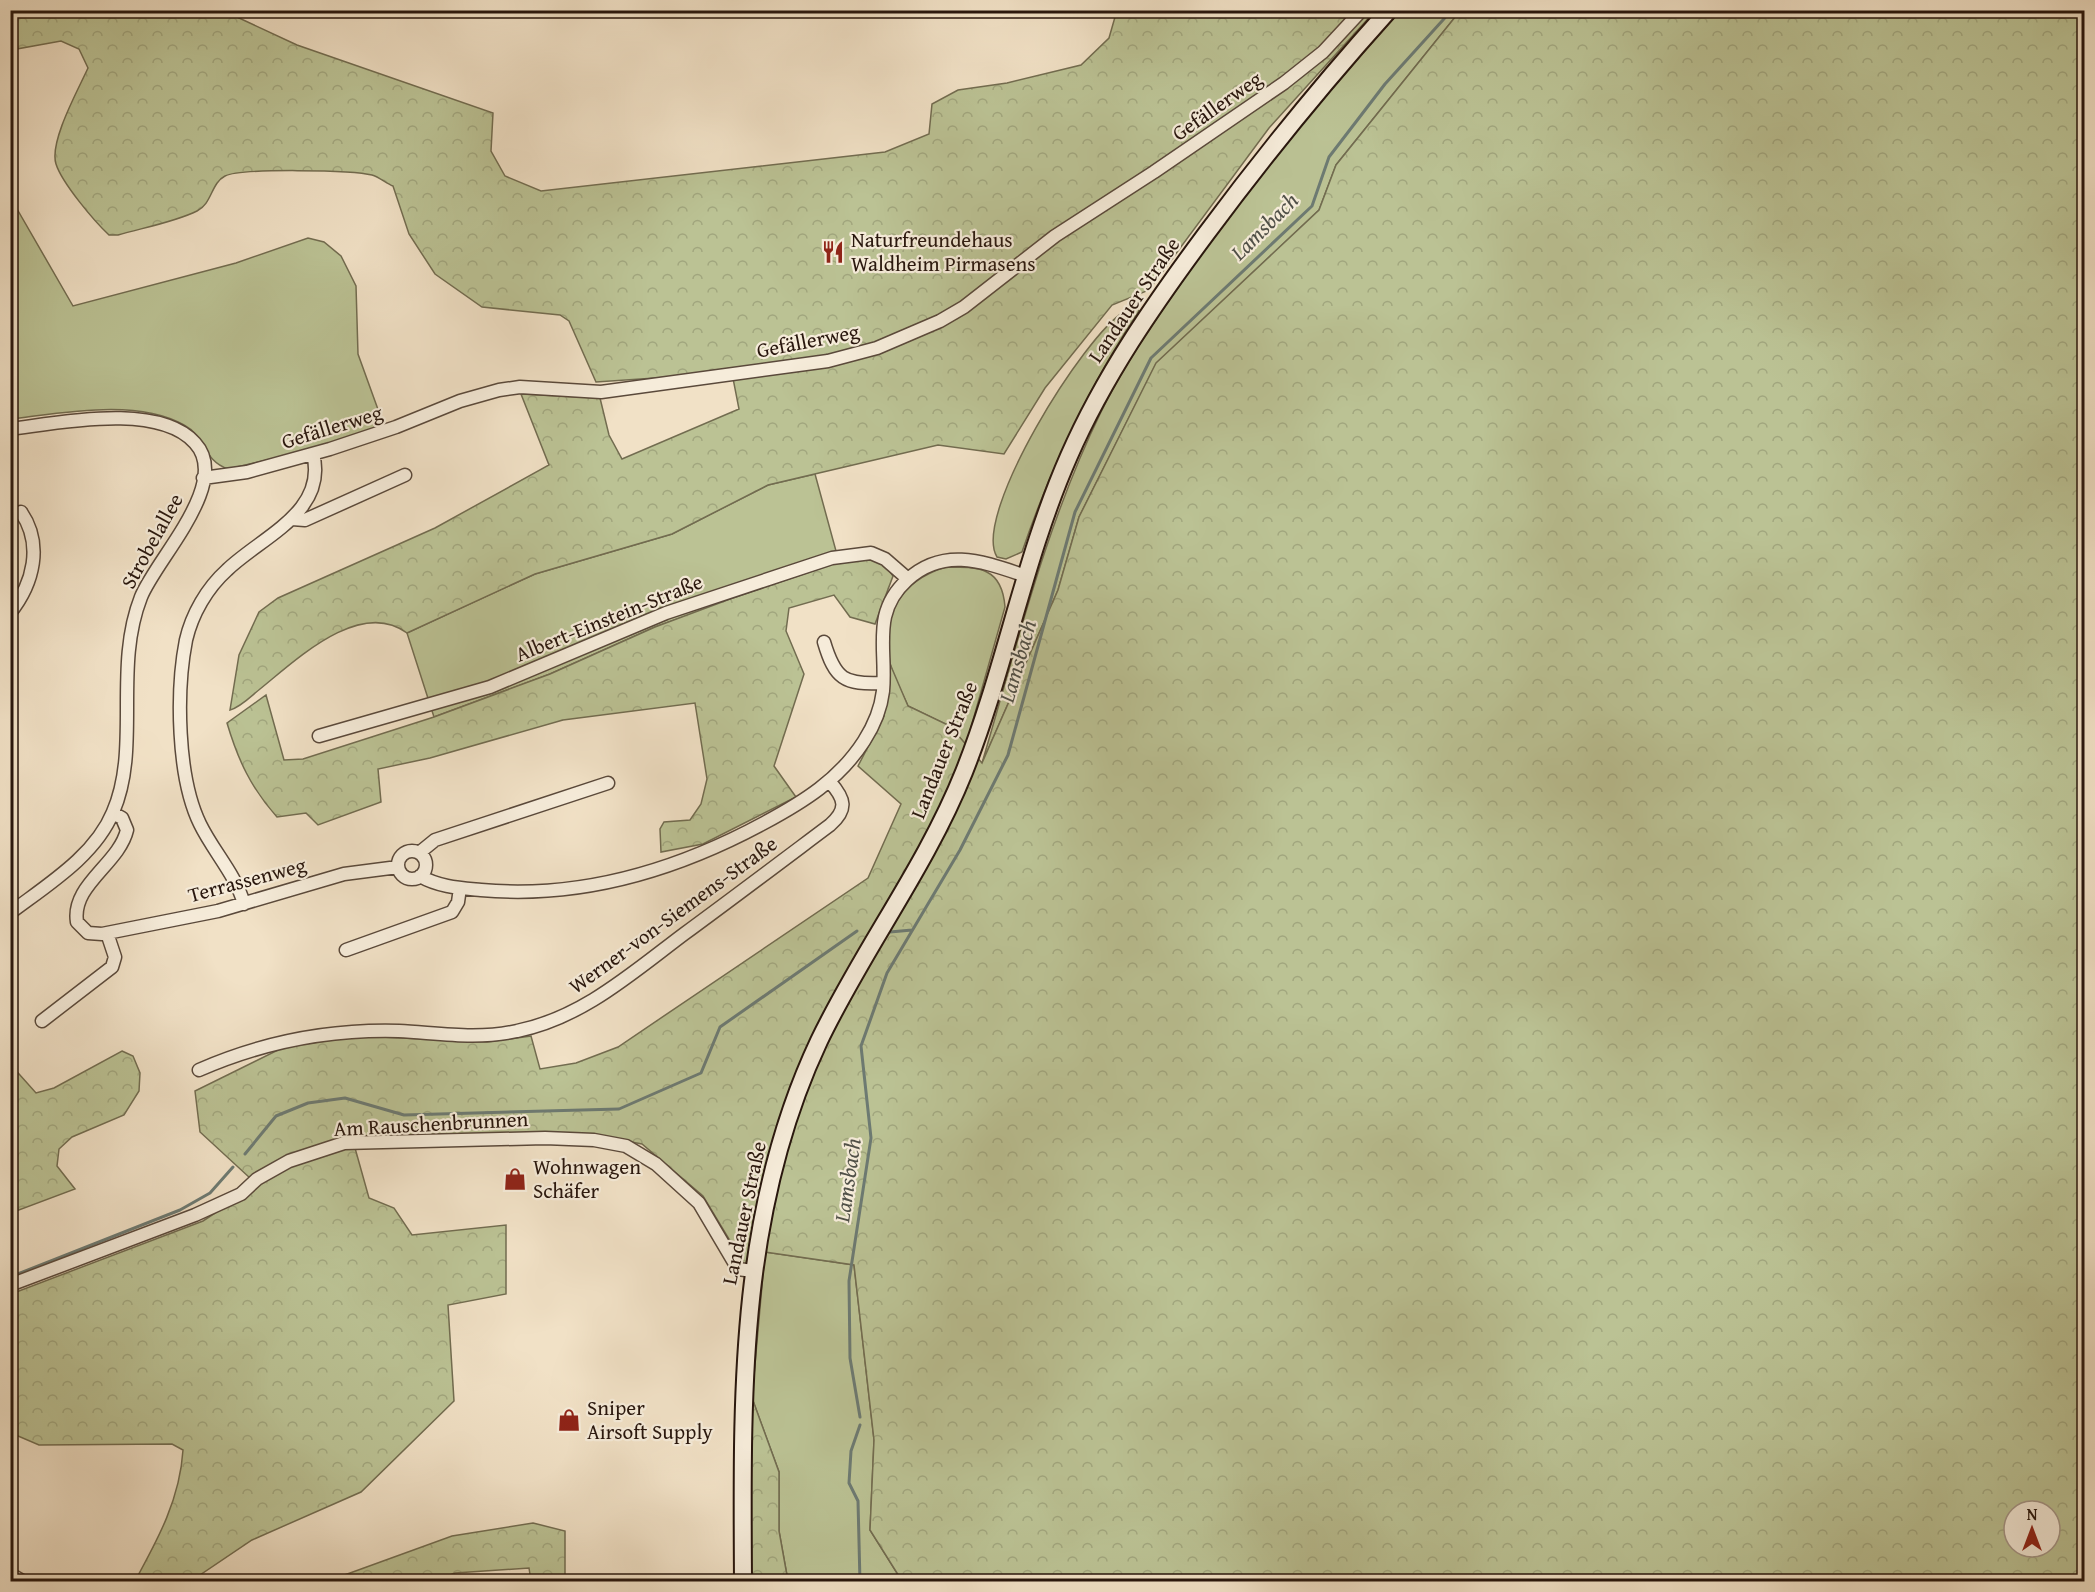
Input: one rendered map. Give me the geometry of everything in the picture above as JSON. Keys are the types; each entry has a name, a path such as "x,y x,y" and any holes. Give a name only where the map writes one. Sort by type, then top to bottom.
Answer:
{"main road":[{"name":"Landauer Straße","path":"743,1581 745,1352 753,1271 765,1201 788,1119 803,1079 837,1006 912,877 952,799 977,737 1053,495 1072,448 1107,380 1182,266 1275,143 1389,10"}],"street":[{"name":"Gefällerweg","path":"203,478 247,472 313,454 380,433 487,392 520,387 601,392 828,361 877,348 940,321 981,295 1005,273 1055,236 1172,161 1284,83 1323,52 1362,10"},
{"name":"Strobelallee","path":"10,429 111,419 141,420 160,424 180,432 196,444 201,453 203,478 196,506 152,574 135,617 126,667 121,789 113,813 97,838 77,859 10,913"},
{"path":"244,904 234,881 200,825 186,786 182,736 183,660 191,623 215,582 237,560 292,519 305,504 315,484 317,474 313,454"},
{"path":"292,519 298,521 311,518 405,475"},
{"path":"12,609 28,584 33,562 33,533 21,512"},
{"name":"Albert-Einstein-Straße","path":"319,736 490,687 666,613 832,558 871,553 885,559 908,579"},
{"path":"420,876 431,882 460,888 521,892 566,890 652,871 700,855 737,838 830,782 865,739 879,706 884,683 881,637 884,621 896,592 908,579 938,561 954,559 978,560 1026,576"},
{"path":"824,642 833,667 841,677 853,682 884,683"},
{"name":"Werner-von-Siemens-Straße","path":"200,1070 260,1047 310,1036 369,1031 482,1036 518,1031 563,1016 600,997 838,818 844,806 842,796 830,782"},
{"path":"419,853 435,840 608,783"},
{"name":"Terrassenweg","path":"113,813 126,824 125,837 79,900 76,908 77,922 83,930 94,934 244,904 344,874 398,867"},
{"path":"407,851 419,853 423,856 426,867 415,879 404,876 398,867 398,860 407,851"},
{"path":"346,950 452,912 458,902 460,888"},
{"path":"42,1021 106,974 112,967 115,957 107,933"},
{"name":"Am Rauschenbrunnen","path":"10,1285 195,1215 241,1194 257,1179 289,1161 330,1146 502,1138 594,1140 626,1146 639,1152 676,1181 699,1203 738,1269 753,1271"},
{"path":"10,1574 24,1581"}],"green space":[{"path":"11,11 224,11 297,45 493,113 491,151 505,176 541,191 885,152 929,134 932,104 958,90 1007,83 1081,65 1109,38 1115,17 1126,11 1375,11 1269,128 1149,290 1112,305 1045,388 1004,454 938,445 768,485 672,534 535,574 407,633 389,624 369,623 349,628 310,649 242,704 230,710 239,655 259,612 278,598 435,528 549,465 521,394 600,398 609,435 622,459 739,409 731,368 670,377 596,382 569,321 560,315 482,307 435,274 409,234 393,186 372,175 297,171 235,173 220,179 206,204 197,211 118,235 109,235 71,191 56,164 55,154 60,130 88,68 79,49 61,41 11,50"},
{"path":"1400,11 1460,11 1336,165 1319,210 1156,364 1079,517 1058,590 982,763 1048,541 1082,454 1118,380 1156,319 1229,216 1312,112"},
{"path":"1460,11 2084,11 2084,1581 902,1581 870,1530 874,1440 854,1265 765,1252 744,1264 703,1196 642,1144 594,1135 362,1140 251,1179 200,1132 195,1091 284,1047 360,1036 487,1042 531,1036 540,1069 576,1063 618,1047 868,878 901,804 858,766 884,716 890,664 908,706 950,726 982,763 1058,590 1079,517 1156,363 1319,210 1336,165"},
{"path":"13,202 73,306 236,263 308,238 324,242 341,256 356,286 358,354 384,426 310,450 228,469 209,455 192,430 165,417 144,412 76,411 11,419 10,203"},
{"path":"1137,307 1139,311 1104,368 1073,428 1045,489 1022,552 1006,559 997,557 993,536 1000,505 1015,467 1036,427 1060,388 1106,327 1124,312"},
{"path":"815,474 839,562 655,627 550,674 434,717 407,633 535,574 672,534 768,485"},
{"path":"872,557 887,567 893,576 875,624 850,617 834,595 789,608 786,631 804,674 774,766 796,797 703,844 661,852 660,829 664,822 690,820 701,804 707,779 695,703 563,720 430,758 378,769 381,802 318,825 306,813 277,817 246,773 227,723 266,695 284,760 303,759 434,717 550,674 655,627 730,599 839,562"},
{"path":"946,567 978,569 987,572 999,584 1005,607 966,745 950,726 908,706 891,668 888,646 888,630 897,602 917,581"},
{"path":"122,1051 133,1056 140,1073 139,1091 124,1115 72,1137 59,1149 57,1166 75,1189 11,1213 11,1065 36,1093 54,1088"},
{"path":"343,1147 355,1148 369,1198 394,1208 412,1235 506,1225 506,1294 448,1305 454,1401 361,1492 252,1540 191,1581 135,1581 160,1534 173,1502 183,1450 172,1444 39,1445 11,1433 11,1294 203,1221 273,1175 308,1158"},
{"path":"765,1252 854,1265 874,1440 870,1530 902,1581 788,1581 779,1531 779,1472 752,1398"},
{"path":"752,1398 779,1472 779,1531 788,1581 750,1582"},
{"path":"533,1523 565,1531 565,1581 531,1581 529,1568 455,1573 434,1581 328,1581 452,1536"}],"waterway":[{"name":"Lamsbach","path":"860,1417 850,1358 849,1281 871,1138 861,1046 887,973 960,850 1008,755 1075,512 1151,358 1312,206 1329,157 1385,84 1452,10"},
{"path":"890,932 912,930"},
{"path":"245,1154 276,1116 308,1103 345,1098 404,1115 619,1109 701,1073 720,1027 857,931"},
{"path":"10,1277 180,1210 210,1193 233,1167"},
{"name":"Lamsbach","path":"860,1425 851,1451 849,1483 858,1501 860,1582"}],"place":[{"name":"Naturfreundehaus Waldheim Pirmasens","path":"833,252"},
{"name":"Wohnwagen Schäfer","path":"515,1179"},
{"name":"Sniper Airsoft Supply","path":"569,1420"}]}
